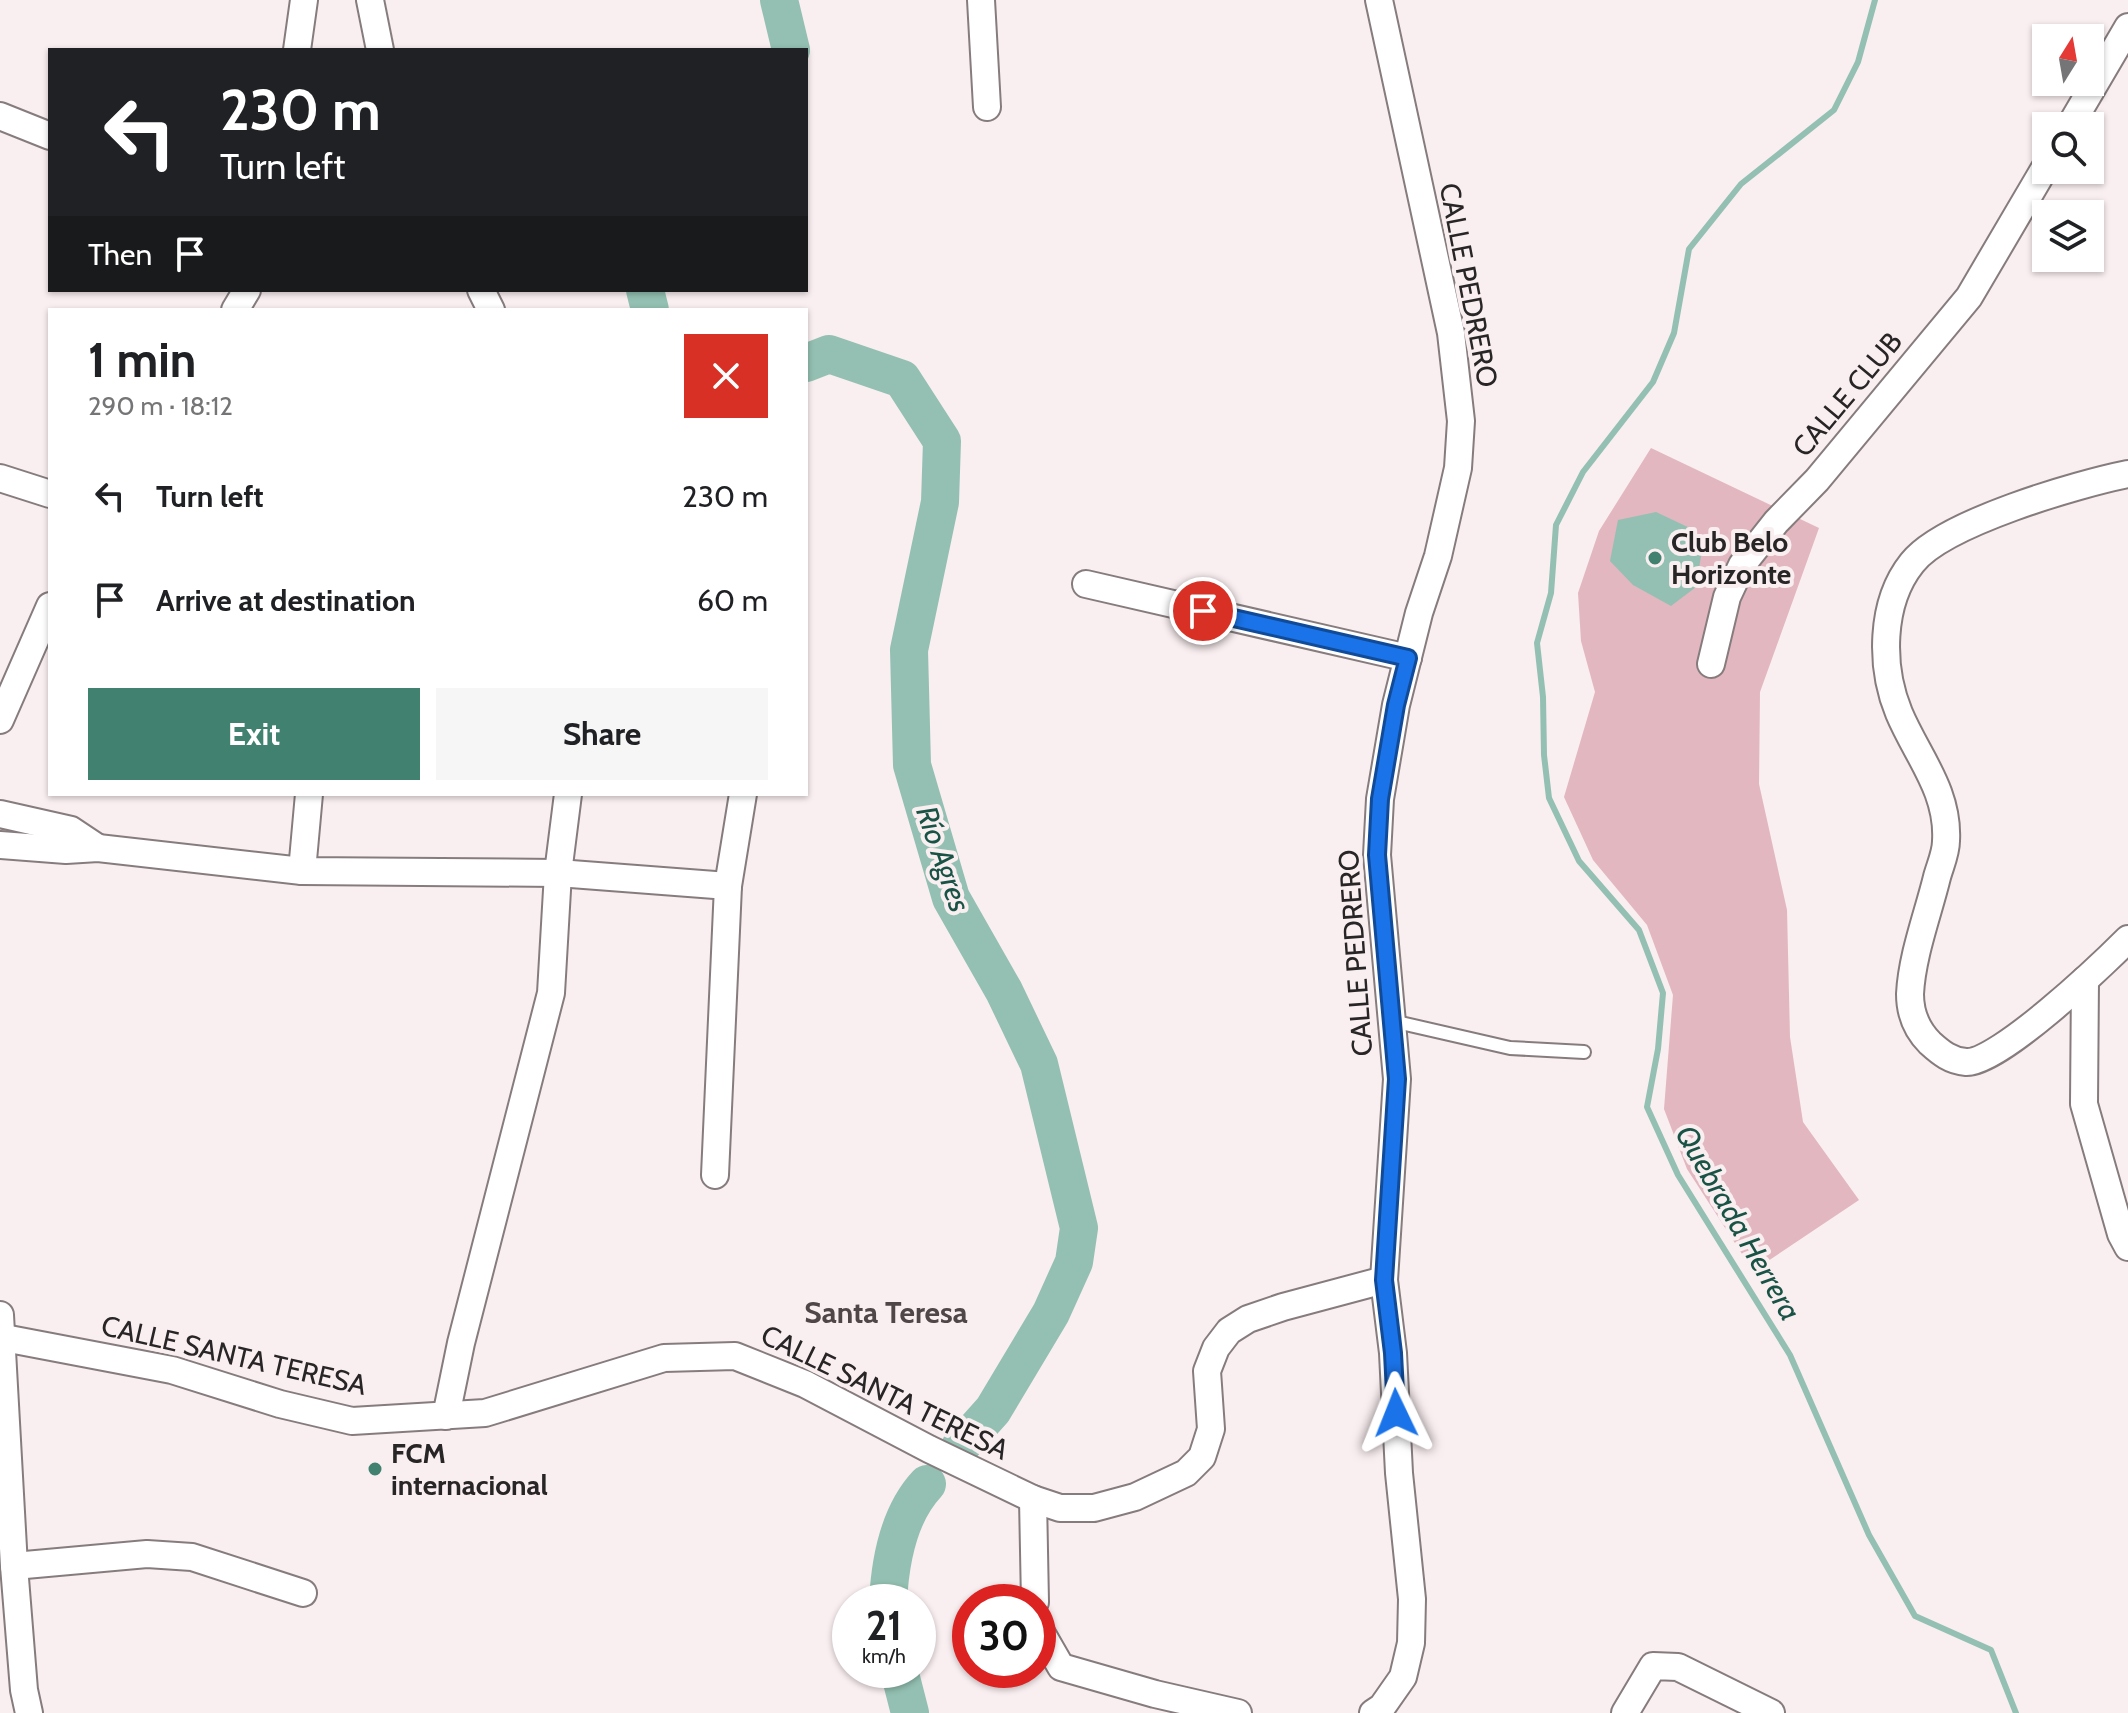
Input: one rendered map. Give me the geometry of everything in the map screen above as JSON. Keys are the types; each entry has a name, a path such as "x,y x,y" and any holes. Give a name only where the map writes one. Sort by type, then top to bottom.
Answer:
{"street":[{"path":"297,48 304,0"},
{"path":"370,0 380,48"},
{"path":"981,0 987,107"},
{"name":"CALLE PEDRERO","path":"1373,1713 1382,1707 1403,1677 1411,1643 1412,1599 1399,1473 1393,1353 1384,1280 1397,1079 1377,855 1380,799 1396,705 1458,468 1461,421 1451,333 1379,0"},
{"path":"2078,112 2128,27"},
{"path":"0,116 48,135"},
{"name":"CALLE CLUB","path":"1711,664 1727,597 1742,565 1969,297 2035,184"},
{"path":"2128,474 2082,483 1956,530 1913,562 1890,606 1886,640 1890,681 1899,712 1938,785 1946,841 1914,971 1910,996 1914,1021 1944,1057 1968,1063 1995,1053 2085,980 2128,939"},
{"path":"0,478 48,493"},
{"path":"1086,584 1408,658"},
{"path":"0,720 48,611"},
{"path":"302,871 309,796"},
{"path":"446,1416 461,1343 551,993 558,873 568,796"},
{"path":"715,1175 728,886 743,796"},
{"path":"0,814 71,830 98,848"},
{"path":"0,845 66,850 98,848 302,871 558,873 728,886"},
{"path":"2085,980 2084,1104 2121,1234 2128,1247"},
{"name":"CALLE SANTA TERESA","path":"2,1326 172,1370 280,1404 352,1421 485,1413 664,1358 735,1356 805,1384 1033,1499 1060,1508 1094,1508 1135,1497 1186,1473 1208,1446 1211,1429 1207,1371 1216,1348 1229,1331 1248,1319 1283,1307 1384,1280"},
{"path":"2,1326 18,1698"},
{"path":"1033,1499 1035,1584"},
{"path":"14,1566 147,1554 192,1557 303,1593"},
{"path":"1056,1658 1061,1667 1155,1694 1238,1713"},
{"path":"1625,1713 1653,1666 1665,1665 1678,1667 1771,1713"}],"lane":[{"path":"1392,1021 1510,1048 1584,1052"}],"shaded area":[{"name":"Club Belo Horizonte","path":"1651,448 1819,528 1760,692 1759,784 1787,910 1790,1037 1803,1122 1859,1200 1753,1271 1687,1169 1664,1109 1673,995 1647,925 1593,860 1564,797 1595,692 1581,641 1578,593 1599,531"},
{"name":"Club Belo Horizonte","path":"1656,512 1692,529 1701,556 1696,587 1671,606 1633,585 1610,561 1618,520"}],"waterway":[{"name":"Río Agres","path":"779,0 791,48"},
{"name":"Quebrada Herrera","path":"1875,0 1858,62 1834,110 1741,184 1689,249 1674,333 1653,382 1583,472 1556,525 1551,593 1537,643 1543,697 1544,755 1549,798 1579,861 1639,930 1663,993 1658,1049 1647,1107 1678,1175 1790,1355 1869,1535 1915,1616 1991,1650 2016,1713"},
{"name":"Río Agres","path":"646,292 650,308"},
{"name":"Río Agres","path":"808,362 829,354 902,379 942,441 940,502 909,650 912,765 951,898 1004,991 1039,1064 1079,1228 1074,1262 1051,1313 993,1410 960,1447"},
{"name":"Río Agres","path":"890,1584 902,1524 927,1484"},
{"name":"Río Agres","path":"904,1688 910,1713"}],"place":[{"name":"Club Belo Horizonte","path":"1655,558"},
{"name":"FCM internacional","path":"375,1469"}],"district":[{"name":"Santa Teresa","path":"886,1313"}],"route":[{"path":"1203,611 1408,658 1396,705 1380,799 1377,855 1397,1079 1384,1280 1393,1353 1396,1413"}]}
